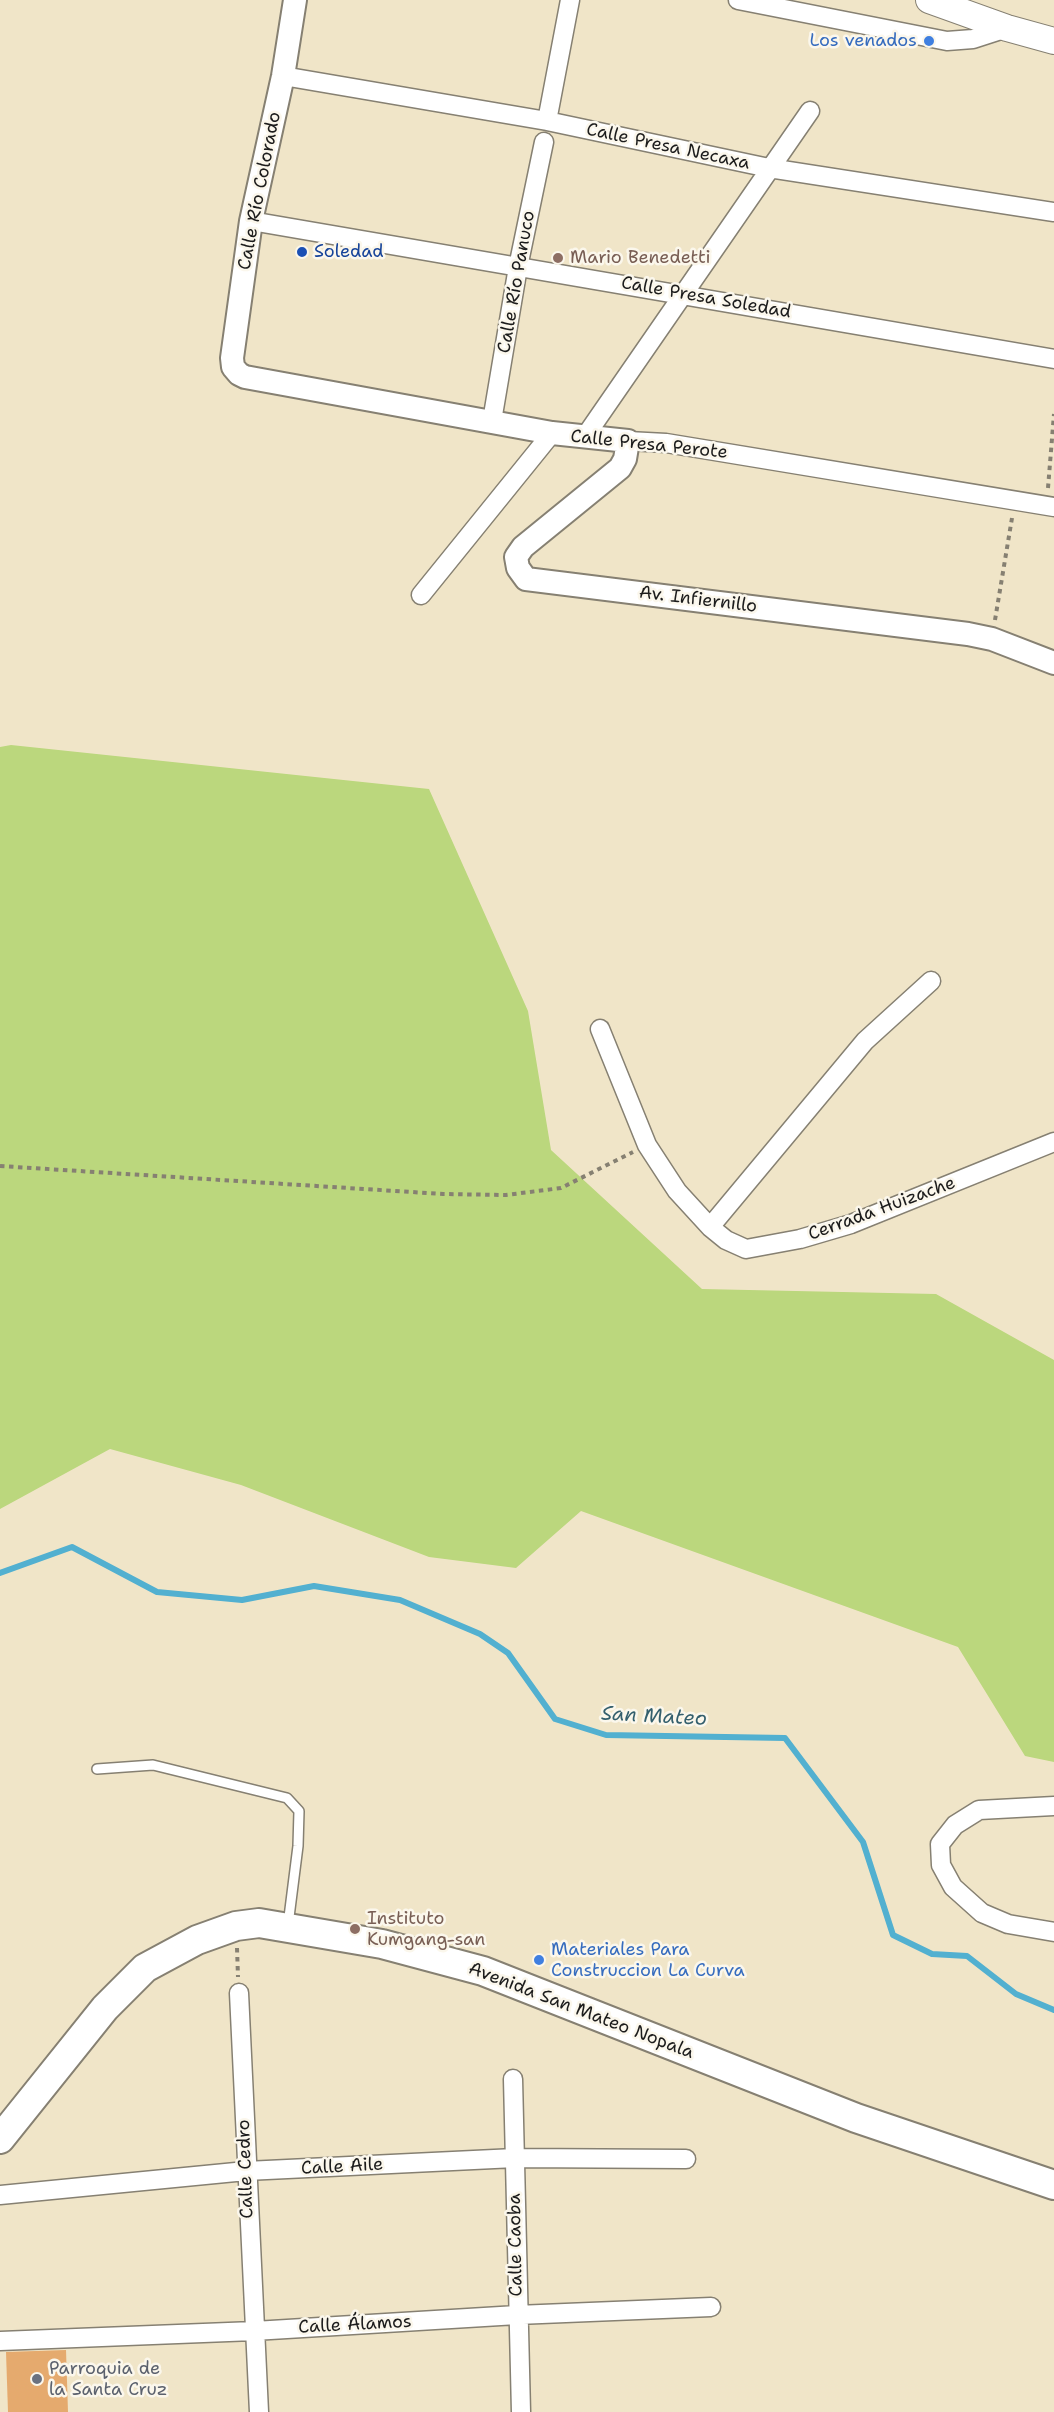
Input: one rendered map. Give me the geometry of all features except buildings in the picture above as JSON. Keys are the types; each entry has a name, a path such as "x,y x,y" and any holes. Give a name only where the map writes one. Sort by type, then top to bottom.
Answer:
{"main road":[{"path":"929,0 1007,28 1054,41"},
{"name":"Avenida San Mateo Nopala","path":"0,2139 105,2008 145,1968 198,1940 236,1926 259,1923 382,1944 483,1971 856,2118 1054,2185"}],"street":[{"name":"Calle Río Colorado","path":"245,377 233,367 232,358 251,221 284,76 295,0"},
{"path":"547,121 570,0"},
{"path":"738,0 947,41 973,39 1007,28"},
{"name":"Calle Presa Necaxa","path":"284,76 547,121 769,168 1054,212"},
{"path":"584,438 810,111"},
{"name":"Calle Río Panuco","path":"492,422 518,267 544,142"},
{"name":"Calle Presa Soledad","path":"251,221 1054,359"},
{"name":"Calle Presa Perote","path":"245,377 552,433 584,438 666,443 1050,506"},
{"path":"421,595 552,433"},
{"name":"Av. Infiernillo","path":"627,441 625,459 620,468 523,547 516,557 518,568 526,579 992,639 1054,663"},
{"path":"710,1227 865,1041 931,981"},
{"name":"Cerrada Huizache","path":"600,1029 647,1145 676,1191 710,1227 726,1240 746,1249 800,1239 851,1224 1054,1142"},
{"path":"1054,1806 979,1810 955,1825 940,1844 941,1864 953,1887 982,1913 1008,1924 1054,1932"},
{"name":"Calle Cedro","path":"239,1993 259,2412"},
{"name":"Calle Caoba","path":"513,2079 521,2412"},
{"name":"Calle Aile","path":"0,2195 246,2172 514,2158 686,2159"},
{"name":"Calle Álamos","path":"0,2341 254,2331 517,2315 711,2307"}],"lane":[{"path":"97,1769 153,1765 286,1798 299,1811 298,1846 288,1928"}],"path":[{"path":"1050,506 1054,414"},
{"path":"992,639 1015,500"},
{"path":"0,1166 443,1194 506,1195 561,1188 647,1145"},
{"path":"236,1926 239,1993"}],"green space":[{"path":"11,745 429,789 528,1011 551,1150 702,1289 936,1294 1054,1360 1054,1762 1025,1756 958,1647 581,1511 516,1568 429,1557 241,1485 110,1449 0,1509 0,747"}],"waterway":[{"name":"San Mateo","path":"0,1573 72,1547 157,1592 242,1600 314,1586 400,1600 480,1634 508,1653 555,1719 606,1735 785,1738 863,1842 893,1935 932,1954 967,1956 1016,1994 1054,2010"}],"place":[{"name":"Los venados","path":"929,41"},
{"name":"Soledad","path":"302,252"},
{"name":"Mario Benedetti","path":"558,258"},
{"name":"Instituto Kumgang-san","path":"355,1929"},
{"name":"Materiales Para Construccion La Curva","path":"539,1960"},
{"name":"Parroquia de la Santa Cruz","path":"37,2379"}]}
